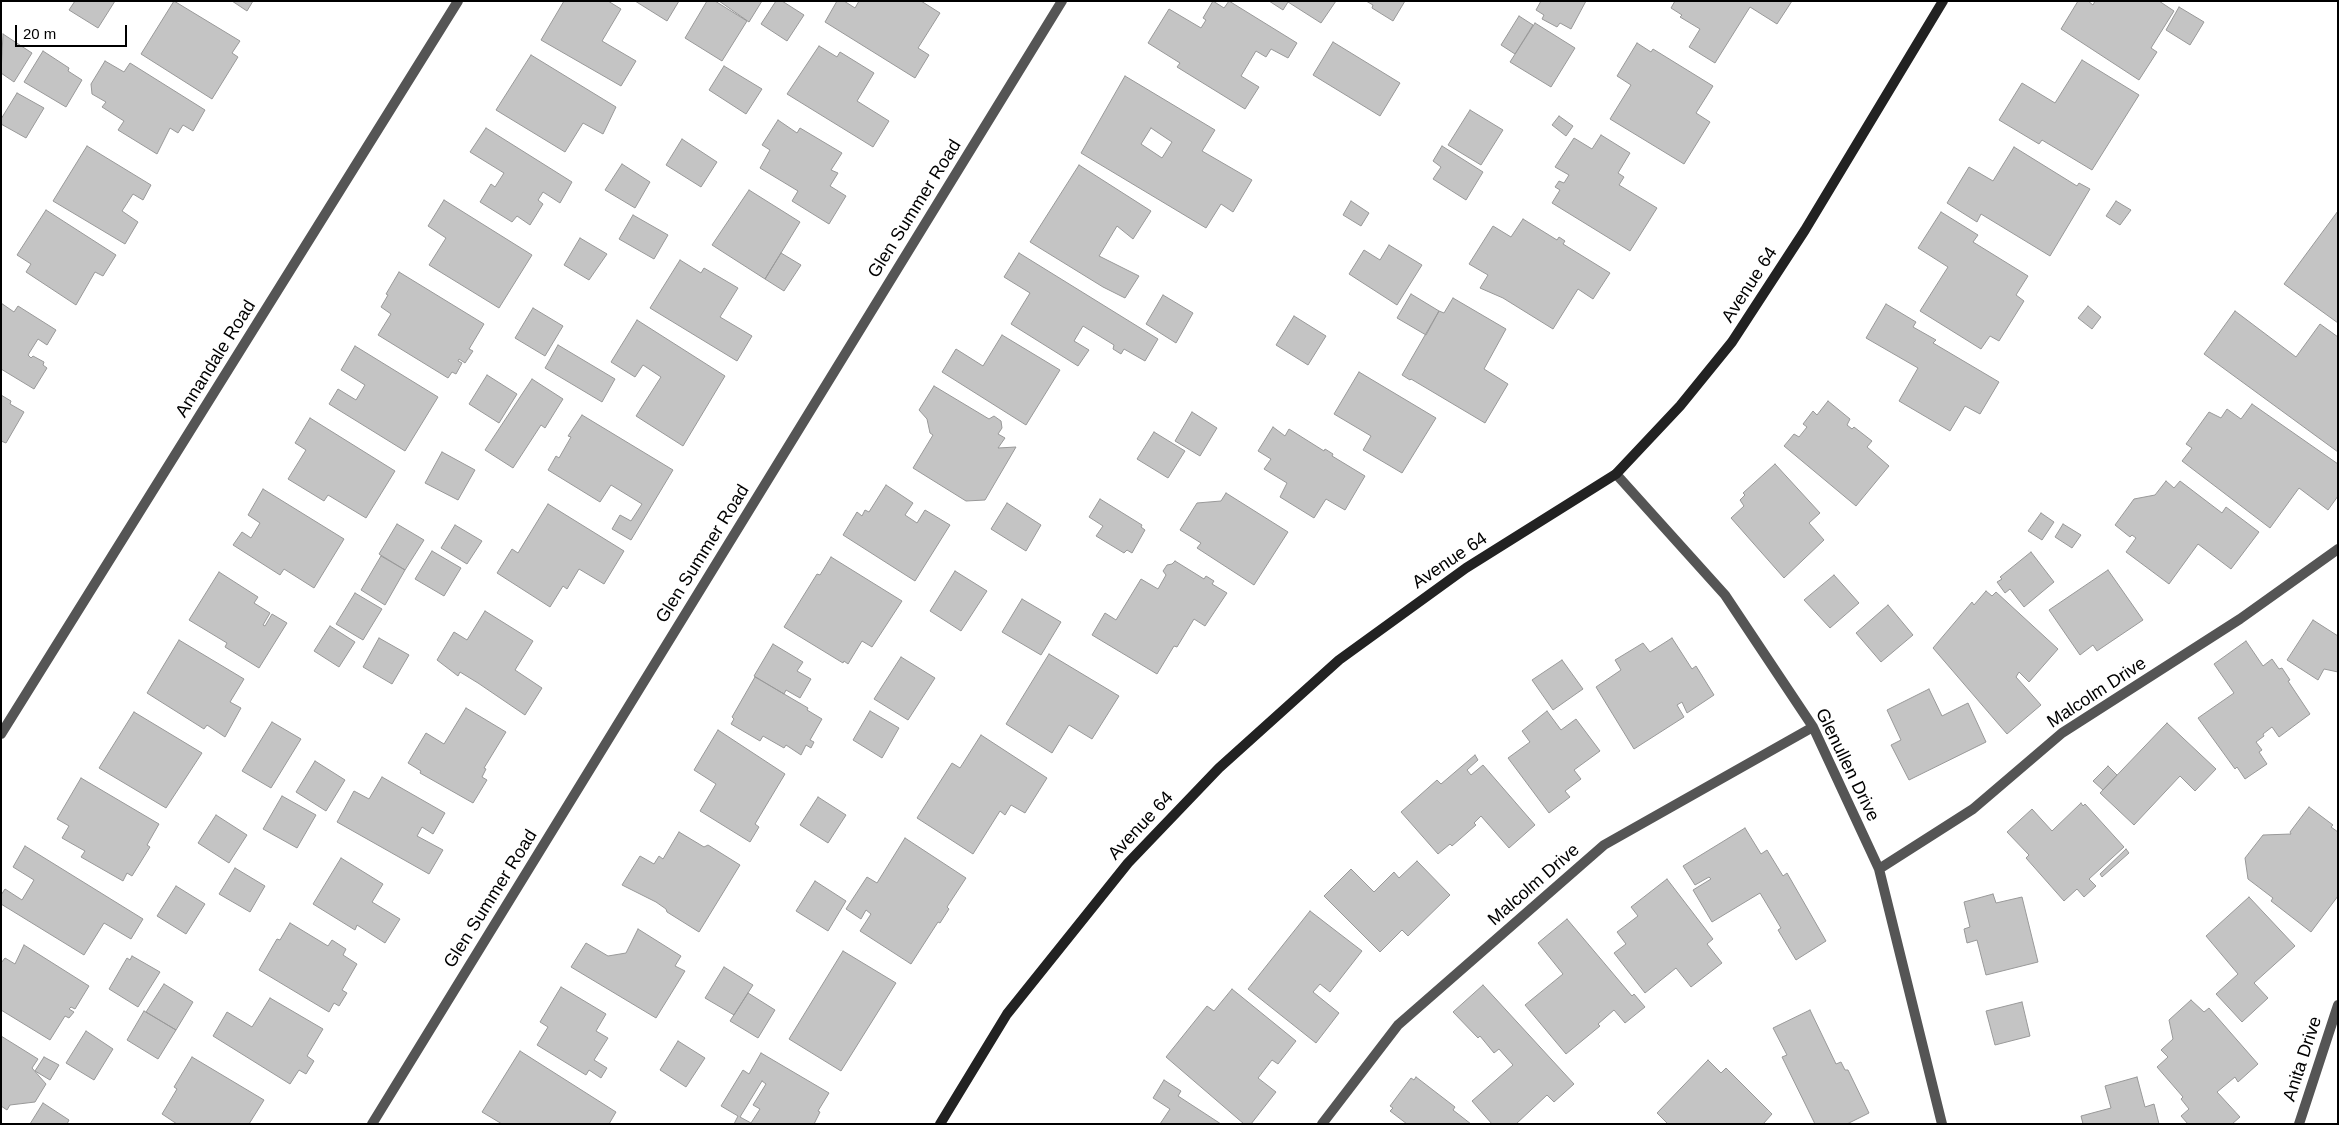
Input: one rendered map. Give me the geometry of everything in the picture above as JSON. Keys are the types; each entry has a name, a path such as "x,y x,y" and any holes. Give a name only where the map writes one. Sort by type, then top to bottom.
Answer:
{"street":[{"name":"Annandale Road","path":"1,734 458,1"},
{"name":"Glen Summer Road","path":"372,1124 1062,1"},
{"name":"Avenue 64","path":"940,1124 1007,1014 1128,863 1219,768 1339,660 1466,568 1616,474 1680,406 1732,342 1805,230 1943,1"},
{"name":"Glenullen Drive","path":"1616,474 1725,595 1813,727 1879,869 1942,1124"},
{"name":"Malcolm Drive","path":"1879,869 1973,809 2062,734 2240,619 2338,549"},
{"name":"Malcolm Drive","path":"1322,1124 1398,1025 1604,845 1813,727"},
{"name":"Anita Drive","path":"2299,1124 2338,1005"}],"building":[{"path":"75,1 115,1 98,28 69,10"},
{"path":"174,1 240,41 232,53 238,57 212,99 141,54"},
{"path":"232,1 253,1 247,11"},
{"path":"564,1 608,1 621,9 602,41 636,61 621,86 541,40"},
{"path":"635,1 679,1 667,21"},
{"path":"707,1 715,1 747,21 722,61 685,38"},
{"path":"719,1 762,1 749,22"},
{"path":"776,1 782,1 804,15 787,41 761,24"},
{"path":"837,1 844,1 855,8 859,1 921,1 940,13 918,48 929,55 915,78 825,22"},
{"path":"1213,1 1224,8 1229,1 1297,43 1288,58 1271,49 1266,57 1256,51 1241,76 1259,87 1245,109 1177,67 1180,63 1148,43 1169,9 1201,28 1206,20 1203,18"},
{"path":"1269,1 1336,1 1321,23 1288,2 1283,10"},
{"path":"1366,1 1405,1 1393,21 1372,8 1373,5"},
{"path":"1541,1 1586,1 1571,29 1560,23 1557,27 1542,19 1544,15 1536,10"},
{"path":"1675,1 1792,1 1777,24 1750,7 1715,63 1689,47 1700,29 1680,17 1682,15 1671,8"},
{"path":"2078,1 2088,1 2093,5 2095,1 2159,1 2174,11 2151,48 2157,52 2139,80 2061,29"},
{"path":"2179,7 2204,22 2190,45 2166,30"},
{"path":"1519,16 1533,25 1515,54 1501,45"},
{"path":"1535,23 1575,48 1551,87 1510,62"},
{"path":"3,34 32,53 14,82 1,73"},
{"path":"1333,42 1400,83 1380,116 1313,75"},
{"path":"1637,43 1651,52 1653,49 1713,86 1696,113 1710,122 1684,164 1610,119 1631,85 1617,76"},
{"path":"819,46 837,57 840,52 874,73 857,101 889,121 873,147 787,94"},
{"path":"43,51 69,68 68,71 82,80 66,107 24,82"},
{"path":"531,55 616,107 603,134 583,123 565,152 496,110"},
{"path":"2082,60 2139,95 2092,170 2042,140 2039,144 1999,120 2022,83 2055,103"},
{"path":"105,61 124,72 130,63 205,110 193,131 183,125 178,133 170,128 157,154 118,130 124,121 102,107 106,102 92,94 91,84"},
{"path":"724,66 762,89 746,114 709,90"},
{"path":"1125,76 1215,130 1202,151 1252,180 1233,212 1221,204 1206,228 1081,153","holes":["1151,128 1172,142 1162,158 1141,144"]},
{"path":"17,93 44,108 26,138 1,124 1,119"},
{"path":"1470,110 1503,130 1481,165 1448,145"},
{"path":"1559,116 1573,126 1566,136 1552,125"},
{"path":"778,120 797,133 800,128 842,153 831,170 838,173 830,186 846,196 829,224 792,201 798,191 760,168 770,150 762,145"},
{"path":"486,128 572,182 560,203 543,192 538,200 543,204 530,225 517,216 512,222 480,202 491,184 495,187 504,173 470,152"},
{"path":"1601,135 1630,153 1618,173 1624,177 1619,185 1657,208 1630,251 1552,203 1560,190 1555,187 1559,181 1564,183 1569,175 1555,167 1574,138 1592,149"},
{"path":"682,139 717,162 701,187 666,165"},
{"path":"87,146 151,185 143,200 133,194 122,211 138,222 125,244 53,201"},
{"path":"1442,146 1483,172 1466,200 1433,179 1441,167 1433,161"},
{"path":"2014,147 2077,186 2079,183 2090,189 2050,256 1981,214 1977,222 1947,203 1969,167 1993,181"},
{"path":"622,164 650,182 635,208 605,190"},
{"path":"1079,165 1151,211 1133,239 1117,226 1099,256 1139,276 1125,298 1103,287 1030,242"},
{"path":"749,190 800,222 765,279 712,245"},
{"path":"444,200 532,255 499,308 429,265 446,238 428,226"},
{"path":"1351,201 1369,213 1361,226 1343,215"},
{"path":"2116,201 2131,210 2120,225 2106,216"},
{"path":"46,210 116,255 103,276 95,272 76,305 26,272 31,264 17,255"},
{"path":"2338,211 2338,323 2284,284"},
{"path":"1941,212 1978,235 1973,242 2028,276 2016,295 2024,301 1999,341 1990,336 1981,349 1920,311 1948,267 1918,248"},
{"path":"633,215 668,235 654,259 619,239"},
{"path":"1523,219 1557,240 1559,237 1565,241 1563,244 1610,273 1593,299 1578,289 1553,329 1503,298 1480,288 1488,275 1469,264 1493,226 1511,237"},
{"path":"580,238 607,254 589,280 564,265"},
{"path":"1389,245 1422,265 1397,305 1349,274 1364,250 1380,260"},
{"path":"781,253 801,265 784,291 765,279"},
{"path":"1019,253 1158,339 1145,361 1124,349 1121,354 1113,349 1114,345 1083,326 1074,341 1089,350 1078,366 1011,324 1030,293 1004,277"},
{"path":"680,260 701,273 704,268 738,288 720,317 752,336 737,361 650,308"},
{"path":"399,272 484,324 469,349 473,351 465,363 459,359 458,361 462,363 456,374 452,372 448,378 378,335 391,314 381,307"},
{"path":"1411,294 1439,311 1426,335 1397,318"},
{"path":"1163,295 1193,313 1176,343 1146,324"},
{"path":"1453,298 1506,329 1484,369 1508,384 1485,423 1402,375 1439,311 1444,313"},
{"path":"1,303 14,312 18,306 56,330 47,345 38,339 28,355 31,358 33,356 44,362 43,365 47,368 34,389 1,369"},
{"path":"1886,304 1916,322 1913,327 1936,340 1933,343 1999,382 1980,414 1965,406 1950,431 1899,401 1918,368 1866,338"},
{"path":"2088,306 2101,317 2092,329 2078,318"},
{"path":"533,308 563,326 545,356 515,338"},
{"path":"2235,311 2296,357 2320,324 2338,337 2338,452 2204,354"},
{"path":"1294,316 1326,336 1308,365 1276,345"},
{"path":"637,320 725,376 683,446 636,416 661,377 643,365 635,377 611,362"},
{"path":"1002,335 1060,370 1026,425 942,372 956,349 983,366"},
{"path":"558,345 615,379 602,402 545,368"},
{"path":"355,346 438,397 405,451 329,404 338,389 356,400 365,385 341,370"},
{"path":"1359,372 1436,418 1402,473 1363,450 1371,436 1334,414"},
{"path":"487,375 517,394 499,423 469,404"},
{"path":"532,379 563,399 545,428 541,425 513,468 485,450"},
{"path":"934,386 989,419 994,416 1001,421 1002,428 998,434 1005,438 998,448 1016,447 985,500 966,501 913,468 933,435 930,433 927,419 919,410"},
{"path":"1,395 11,401 10,404 24,412 6,443 1,441"},
{"path":"1828,401 1850,419 1847,425 1852,429 1854,427 1872,441 1867,447 1889,466 1856,506 1784,446 1794,434 1799,437 1807,427 1803,424 1813,411 1817,415"},
{"path":"2252,404 2338,464 2338,496 2328,510 2299,488 2270,528 2182,461 2192,448 2186,444 2209,412 2221,418 2227,409 2241,419"},
{"path":"1192,412 1217,428 1200,456 1175,441"},
{"path":"582,415 673,470 631,540 612,529 620,515 631,521 642,504 611,485 600,502 548,470 556,456 559,458 571,437 568,436"},
{"path":"310,418 395,471 366,518 328,495 324,501 288,479 306,450 295,443"},
{"path":"1273,427 1285,436 1289,429 1324,451 1325,449 1333,454 1332,456 1365,476 1345,510 1326,499 1314,518 1280,497 1287,483 1264,469 1271,459 1258,451"},
{"path":"1154,432 1185,451 1168,478 1137,459"},
{"path":"442,452 475,470 458,500 425,483"},
{"path":"1775,464 1820,513 1809,523 1824,540 1784,578 1731,518 1744,506 1740,500 1745,495 1743,493"},
{"path":"2166,481 2174,488 2180,481 2222,513 2226,507 2259,532 2231,569 2198,544 2169,584 2126,552 2136,538 2132,535 2130,537 2115,525 2134,499 2155,495"},
{"path":"886,485 913,503 905,515 917,523 925,510 950,525 915,581 843,535 857,512 862,516 865,510 869,512"},
{"path":"263,489 344,539 314,588 284,569 280,575 233,545 242,532 251,538 260,523 248,515"},
{"path":"1226,493 1288,532 1254,585 1197,548 1201,543 1180,530 1197,503 1221,501"},
{"path":"1100,499 1142,525 1141,527 1145,530 1132,553 1127,550 1124,553 1096,536 1103,526 1089,517"},
{"path":"1007,503 1041,525 1026,551 991,529"},
{"path":"548,504 624,551 604,584 579,569 567,589 563,586 550,607 497,573 512,549 518,553"},
{"path":"2041,513 2054,522 2042,540 2028,531"},
{"path":"397,524 424,540 405,570 379,554"},
{"path":"2063,524 2081,535 2072,548 2055,537"},
{"path":"455,525 482,541 467,564 441,548"},
{"path":"432,551 461,568 444,596 415,579"},
{"path":"2031,552 2054,582 2024,607 2010,589 2005,593 1997,582 2002,579 2000,577"},
{"path":"381,556 405,570 385,605 361,590"},
{"path":"831,557 902,601 872,647 862,641 848,664 844,661 843,663 784,627 817,574 820,575"},
{"path":"1175,561 1204,579 1206,576 1214,581 1212,584 1227,593 1205,626 1194,619 1177,647 1174,646 1157,674 1092,635 1105,613 1116,620 1141,579 1158,589 1166,575 1163,571 1167,565"},
{"path":"2108,570 2143,620 2097,651 2093,645 2080,655 2049,610"},
{"path":"955,571 987,591 961,631 930,611"},
{"path":"219,572 258,597 254,603 270,613 263,625 265,626 272,614 287,623 259,668 225,647 227,643 189,620"},
{"path":"1834,575 1859,603 1830,628 1804,600"},
{"path":"1986,591 1992,596 1996,592 2058,649 2029,682 2019,672 2016,677 2041,705 2007,734 1933,648 1972,602 1974,605"},
{"path":"355,593 382,609 363,640 336,624"},
{"path":"1022,599 1061,622 1041,655 1002,632"},
{"path":"1888,605 1913,635 1881,662 1856,633"},
{"path":"485,611 533,641 515,670 542,688 525,715 460,672 458,676 437,660 454,632 467,640"},
{"path":"2313,620 2338,636 2338,672 2324,669 2318,680 2287,660"},
{"path":"330,626 355,642 339,667 314,651"},
{"path":"379,638 409,655 392,684 363,667"},
{"path":"1672,638 1692,669 1696,666 1714,695 1687,713 1682,702 1677,705 1684,717 1634,749 1596,687 1621,670 1615,660 1643,643 1650,652"},
{"path":"179,640 244,679 230,702 241,708 225,737 207,725 204,729 147,693"},
{"path":"2246,641 2263,666 2272,659 2279,669 2282,668 2290,680 2288,681 2310,714 2279,737 2272,727 2263,734 2264,736 2256,742 2262,750 2259,752 2267,764 2245,779 2237,767 2235,769 2198,718 2234,693 2214,664"},
{"path":"773,644 803,662 797,671 811,679 800,698 786,690 784,694 754,676"},
{"path":"1049,654 1119,696 1092,739 1069,725 1052,753 1006,724"},
{"path":"901,657 935,678 908,720 874,699"},
{"path":"1562,660 1583,689 1553,710 1532,680"},
{"path":"755,677 808,708 807,710 822,719 810,740 814,742 811,748 806,745 801,755 786,745 784,748 763,736 760,741 731,724 734,719 732,717"},
{"path":"1929,689 1942,716 1968,703 1986,742 1909,780 1891,745 1901,740 1887,710"},
{"path":"466,708 506,732 484,768 486,769 482,777 487,780 473,803 420,773 421,771 408,763 426,733 444,744"},
{"path":"870,711 899,728 882,758 853,740"},
{"path":"1547,711 1561,730 1576,719 1600,751 1574,770 1581,779 1565,791 1570,797 1549,813 1508,758 1530,742 1522,731"},
{"path":"134,712 202,753 166,808 99,768"},
{"path":"272,722 301,739 271,788 242,771"},
{"path":"2167,723 2216,769 2195,791 2180,776 2134,825 2100,793"},
{"path":"718,730 785,774 755,824 759,827 750,842 700,811 716,784 694,770"},
{"path":"981,735 1047,778 1025,813 1011,805 1005,815 1000,811 973,854 917,818 952,763 960,768"},
{"path":"1475,755 1478,760 1467,770 1471,775 1483,765 1535,825 1509,848 1481,816 1474,823 1476,825 1452,846 1450,844 1438,854 1401,812 1437,780 1441,784"},
{"path":"315,761 345,780 326,811 296,792"},
{"path":"2108,766 2117,775 2103,790 2093,781"},
{"path":"382,777 445,813 433,834 422,827 417,836 443,850 429,874 337,822 354,791 369,799"},
{"path":"81,778 159,824 147,845 150,847 132,876 127,873 123,881 81,857 85,851 62,838 69,826 57,819"},
{"path":"282,796 316,815 297,848 263,829"},
{"path":"818,797 846,815 828,843 800,825"},
{"path":"2081,803 2083,806 2085,804 2124,847 2089,879 2096,886 2084,897 2077,889 2064,901 2026,858 2029,855 2007,832 2032,809 2052,831"},
{"path":"2309,807 2333,825 2331,827 2338,832 2338,896 2311,932 2271,901 2273,898 2248,879 2245,858 2263,835 2291,834 2290,832"},
{"path":"216,815 247,835 229,863 198,843"},
{"path":"1745,828 1761,854 1767,850 1783,876 1787,873 1826,941 1796,960 1778,930 1781,928 1760,893 1712,922 1693,890 1711,879 1709,877 1695,885 1683,866"},
{"path":"679,832 704,847 708,845 740,865 699,932 667,912 666,909 656,902 622,885 640,856 654,864 659,856 663,859"},
{"path":"905,838 966,878 947,907 949,909 940,923 938,922 911,964 860,931 871,914 866,910 861,919 846,909 867,877 877,883"},
{"path":"25,846 143,919 131,939 104,923 84,955 1,904 1,895 5,889 22,900 34,880 13,867"},
{"path":"2126,849 2129,853 2102,877 2100,874"},
{"path":"341,858 383,884 372,902 400,919 385,943 357,925 355,930 313,904"},
{"path":"1417,861 1450,895 1408,936 1402,930 1380,952 1324,896 1351,869 1374,892 1394,872 1399,878"},
{"path":"235,868 265,886 250,912 219,894"},
{"path":"1667,879 1713,939 1707,944 1722,963 1691,987 1676,968 1645,993 1614,953 1626,944 1617,932 1638,916 1631,907"},
{"path":"815,881 846,901 828,931 796,911"},
{"path":"176,886 205,904 186,934 157,916"},
{"path":"1993,894 1996,903 2022,897 2038,962 1986,975 1977,940 1967,943 1964,929 1970,927 1964,902"},
{"path":"2249,897 2295,946 2254,983 2268,998 2242,1022 2216,994 2238,974 2206,936"},
{"path":"1310,911 1362,951 1330,992 1320,984 1313,992 1339,1013 1316,1043 1248,989"},
{"path":"1567,919 1632,996 1634,994 1645,1007 1625,1023 1614,1010 1598,1024 1600,1026 1566,1054 1525,1005 1563,974 1538,943"},
{"path":"290,923 328,946 332,940 346,949 343,955 357,964 342,990 347,993 339,1006 334,1003 329,1012 259,970 277,939 280,940"},
{"path":"638,929 681,956 675,966 685,971 656,1018 571,967 586,943 608,956 626,953"},
{"path":"24,945 89,986 75,1009 71,1007 69,1009 74,1012 69,1018 65,1016 50,1040 1,1010 1,963 5,958 15,964"},
{"path":"843,951 896,983 841,1071 789,1039"},
{"path":"132,956 160,972 138,1007 109,989 127,958 130,960"},
{"path":"724,967 753,985 734,1015 705,998"},
{"path":"164,984 193,1002 176,1030 146,1012"},
{"path":"1483,985 1574,1084 1554,1102 1547,1095 1516,1124 1492,1124 1472,1101 1513,1065 1499,1049 1494,1053 1480,1036 1478,1038 1453,1012"},
{"path":"561,987 606,1014 596,1031 608,1038 594,1060 607,1068 601,1078 589,1070 586,1075 537,1045 548,1027 540,1022"},
{"path":"1232,989 1296,1041 1278,1064 1272,1060 1258,1078 1276,1092 1251,1124 1244,1124 1166,1057 1207,1006 1214,1011"},
{"path":"748,993 775,1010 758,1038 730,1021"},
{"path":"270,998 323,1029 307,1056 314,1061 306,1074 299,1070 290,1084 213,1036 227,1012 252,1027"},
{"path":"2191,1000 2204,1012 2209,1008 2258,1064 2238,1082 2235,1077 2217,1092 2240,1117 2232,1124 2188,1124 2181,1116 2189,1109 2181,1099 2183,1097 2157,1067 2168,1057 2161,1050 2173,1039 2169,1020"},
{"path":"2022,1002 2030,1036 1995,1045 1986,1011"},
{"path":"1810,1010 1836,1064 1841,1062 1845,1070 1848,1070 1869,1113 1847,1124 1815,1124 1782,1057 1787,1055 1773,1028"},
{"path":"144,1011 176,1030 158,1059 127,1040"},
{"path":"86,1031 113,1049 94,1080 66,1063"},
{"path":"1,1036 38,1059 32,1068 46,1084 35,1102 10,1105 7,1110 1,1106"},
{"path":"678,1041 705,1058 686,1087 660,1070"},
{"path":"520,1051 616,1112 609,1124 502,1124 482,1112"},
{"path":"761,1053 829,1093 818,1111 820,1112 814,1124 734,1124 738,1116 721,1106 743,1070 749,1074","holes":["762,1081 766,1084 753,1105 760,1109 751,1123 740,1117"]},
{"path":"44,1057 59,1065 50,1080 35,1071"},
{"path":"192,1057 264,1100 249,1124 177,1124 162,1114 177,1089 174,1087"},
{"path":"1708,1060 1721,1073 1726,1068 1772,1114 1763,1124 1668,1124 1657,1113"},
{"path":"1416,1077 1455,1107 1453,1110 1471,1124 1407,1124 1390,1111 1393,1108 1390,1106 1411,1078 1414,1080"},
{"path":"2137,1077 2145,1107 2154,1104 2159,1124 2083,1124 2081,1116 2111,1108 2105,1086"},
{"path":"1164,1080 1181,1091 1178,1096 1221,1124 1160,1124 1170,1109 1153,1098"},
{"path":"43,1103 69,1120 67,1124 30,1124"}]}
